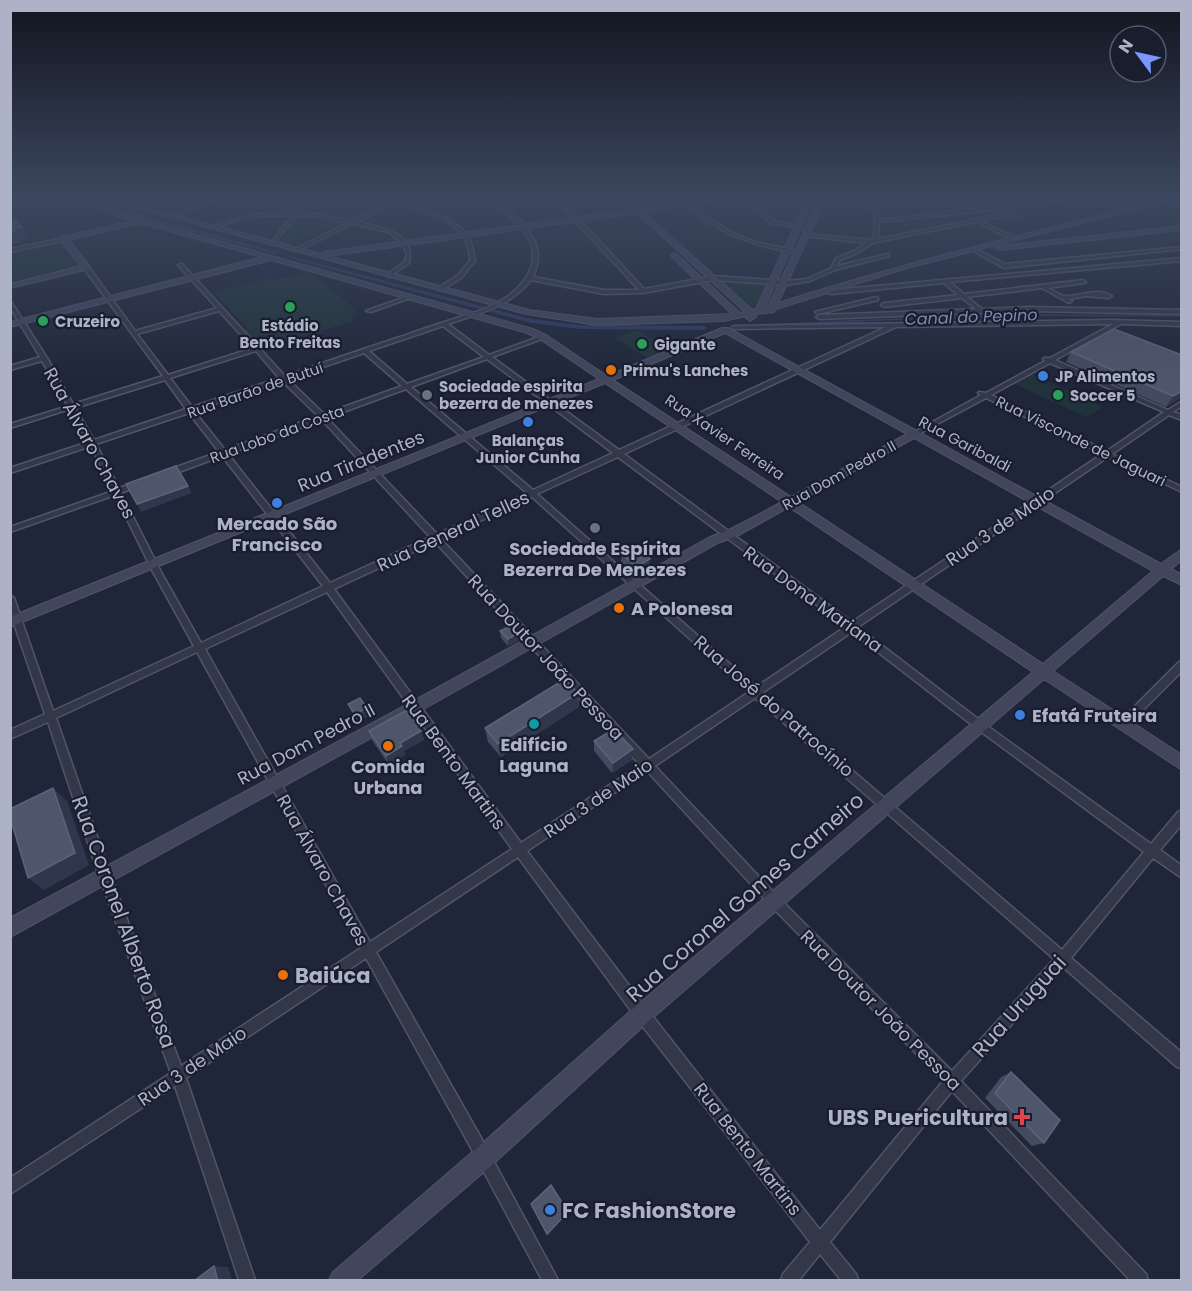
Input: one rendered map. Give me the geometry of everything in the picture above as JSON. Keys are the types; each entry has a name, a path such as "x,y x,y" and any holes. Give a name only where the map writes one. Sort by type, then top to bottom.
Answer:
{"street":[{"name":"Rua Bento Martins","path":"81,260 191,411 329,588 519,850 642,1014 850,1281"},
{"path":"10,325 259,260"},
{"name":"Rua Xavier Ferreira","path":"282,260 478,314 543,337 1182,764"},
{"name":"Rua Tiradentes","path":"341,260 494,306 597,322 721,318 757,313 803,299"},
{"path":"388,275 402,268 408,260"},
{"path":"440,289 459,277 473,260"},
{"path":"536,260 530,278 604,292 643,291 714,278 771,284 785,283 808,279 833,269 867,260"},
{"path":"614,260 643,291"},
{"path":"681,260 738,315"},
{"path":"694,260 757,313"},
{"path":"757,313 781,260"},
{"path":"757,313 773,308 795,260"},
{"path":"833,269 837,260"},
{"name":"Rua Tiradentes","path":"773,308 864,278 930,260"},
{"path":"993,260 1004,266 1073,260"},
{"path":"826,291 861,290 1169,260"},
{"path":"1057,262 1068,270"},
{"name":"Rua Doutor João Pessoa","path":"180,265 256,350 323,417 775,902 952,1082 1140,1281"},
{"path":"10,286 86,267"},
{"path":"1007,276 1023,290"},
{"name":"Rua Barão de Butuí","path":"10,471 478,314 494,306 530,278"},
{"path":"946,282 981,311"},
{"path":"884,305 1083,282"},
{"path":"1043,287 1084,310"},
{"path":"861,290 897,314"},
{"path":"1064,298 1088,295"},
{"path":"369,311 410,297"},
{"path":"778,298 790,303"},
{"path":"876,299 818,312 819,316 981,311 1182,312"},
{"name":"Rua Álvaro Chaves","path":"10,301 24,321 93,444 153,564 484,1157 550,1281"},
{"path":"133,333 220,309"},
{"name":"Rua Tiradentes","path":"14,621 731,330 747,322 757,313"},
{"path":"721,318 714,320 712,324 731,330 1111,322 1182,324"},
{"name":"Rua Garibaldi","path":"721,318 734,320 737,324 731,330 797,371 1182,581"},
{"name":"Rua Dom Pedro II","path":"1099,331 1111,322"},
{"name":"Rua Dom Pedro II","path":"10,928 415,707 721,536 1076,343 1121,322"},
{"name":"Rua Dona Mariana","path":"445,325 617,454 721,536 850,626 980,725 1182,873"},
{"name":"Rua General Telles","path":"10,735 896,325"},
{"path":"1099,331 1112,336"},
{"name":"Rua Lobo da Costa","path":"161,476 543,337"},
{"path":"10,426 256,350"},
{"name":"Rua José do Patrocínio","path":"366,352 533,494 754,691 1182,1062"},
{"path":"10,368 44,358"},
{"path":"1047,359 1182,418"},
{"name":"Rua Visconde de Jaguari","path":"983,394 1182,490"},
{"name":"Rua 3 de Maio","path":"10,1187 648,765 850,626 1182,404"},
{"path":"10,530 150,480"},
{"name":"Rua Coronel Gomes Carneiro","path":"341,1281 484,1157 642,1014 775,902 1042,670 1182,553"},
{"name":"Rua Coronel Alberto Rosa","path":"10,598 14,621 51,717 105,876 178,1075 247,1281"},
{"path":"1123,724 1182,665"},
{"name":"Rua Uruguai","path":"789,1281 952,1082 1063,958 1182,815"}],"shaded area":[{"path":"11,260 76,260 81,266 11,284"},
{"name":"Estádio Bento Freitas","path":"306,273 315,276 357,311 351,313 355,314 351,319 353,321 283,343 281,341 256,344 243,331 248,329 214,293 270,278 273,280"},
{"path":"719,279 766,285 757,309 750,310"},
{"name":"Gigante","path":"637,330 669,349 647,358 616,338"},
{"name":"Soccer 5","path":"1032,374 1103,407 1086,417 1014,384"}],"building":[{"path":"1114,329 1182,355 1182,391 1173,396 1071,352"},
{"path":"176,466 188,486 137,504 126,484"},
{"path":"636,547 650,559 636,567 622,554"},
{"path":"510,626 517,634 508,639 500,631"},
{"path":"565,679 578,693 498,744 485,728"},
{"path":"360,698 367,708 355,714 348,704"},
{"path":"407,710 421,731 400,743 402,746 386,756 369,731"},
{"path":"614,729 633,749 613,763 594,741"},
{"path":"53,788 75,853 28,878 10,817 10,809"},
{"path":"1011,1072 1060,1120 1044,1143 995,1093"},
{"name":"FC FashionStore","path":"551,1185 568,1212 547,1234 531,1204"},
{"path":"214,1266 218,1281 194,1281"}],"waterway":[{"name":"Canal do Pepino","path":"304,260 531,321 581,327 704,328"},
{"name":"Canal do Pepino","path":"826,322 1012,315 1182,316"},
{"name":"Canal do Pepino","path":"761,325 864,321"}],"place":[{"name":"Estádio Bento Freitas","path":"290,307"},
{"name":"Cruzeiro","path":"43,321"},
{"name":"Gigante","path":"642,344"},
{"name":"Primu's Lanches","path":"611,370"},
{"name":"JP Alimentos","path":"1043,376"},
{"name":"Sociedade espirita bezerra de menezes","path":"427,395"},
{"name":"Soccer 5","path":"1058,395"},
{"name":"Balanças Junior Cunha","path":"528,422"},
{"name":"Mercado São Francisco","path":"277,503"},
{"name":"Sociedade Espírita Bezerra De Menezes","path":"595,528"},
{"name":"A Polonesa","path":"619,608"},
{"name":"Efatá Fruteira","path":"1020,715"},
{"name":"Edifício Laguna","path":"534,724"},
{"name":"Comida Urbana","path":"388,746"},
{"name":"Baiúca","path":"283,975"},
{"name":"UBS Puericultura","path":"1022,1117"},
{"name":"FC FashionStore","path":"550,1210"}]}
